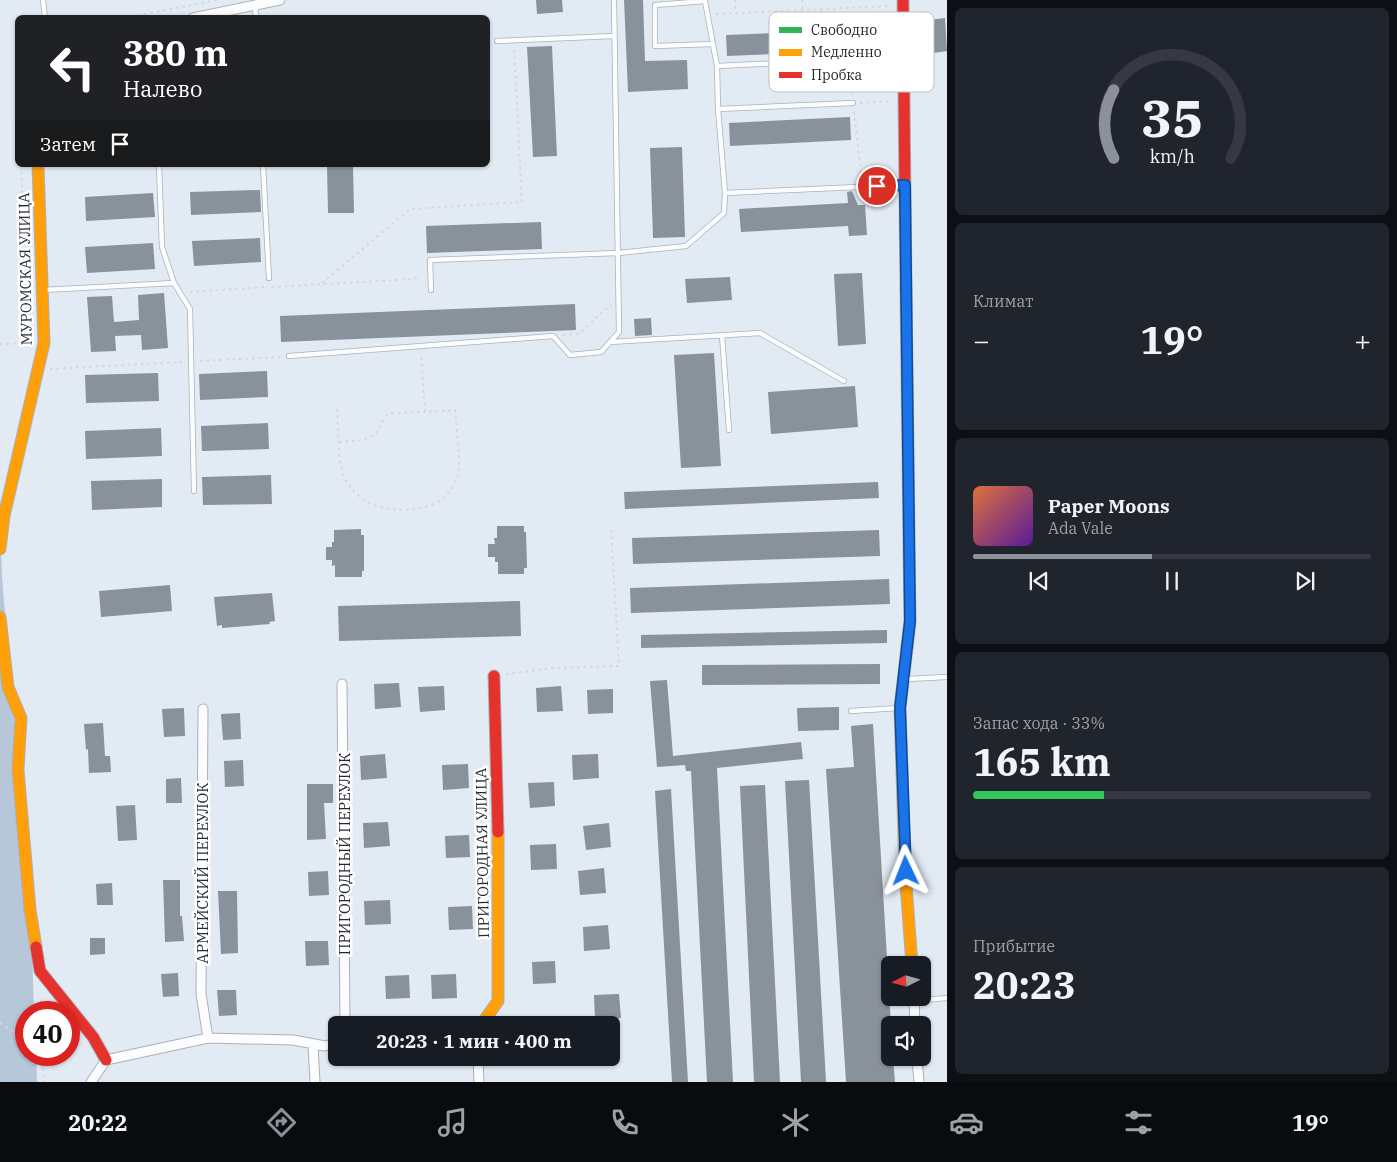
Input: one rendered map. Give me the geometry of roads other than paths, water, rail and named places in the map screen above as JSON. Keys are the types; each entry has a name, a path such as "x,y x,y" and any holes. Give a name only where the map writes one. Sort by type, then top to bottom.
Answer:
{"street":[{"path":"206,15 280,0"},
{"path":"904,92 910,621 900,708 906,871 911,956"},
{"name":"МУРОМСКАЯ УЛИЦА","path":"0,548 4,516 44,343 38,167"},
{"path":"0,617 8,688 21,718 18,770 30,910 40,971 93,1037 106,1060"},
{"name":"ПРИГОРОДНАЯ УЛИЦА","path":"487,1016 498,1001 498,844 494,676"},
{"name":"ПРИГОРОДНЫЙ ПЕРЕУЛОК","path":"342,684 345,1016"},
{"name":"АРМЕЙСКИЙ ПЕРЕУЛОК","path":"203,709 201,994 208,1038"},
{"path":"91,1082 106,1060 208,1038 293,1040 313,1045 328,1045"},
{"path":"313,1045 315,1082"},
{"path":"478,1066 479,1082"},
{"path":"918,1066 919,1082"}],"lane":[{"path":"44,0 44,15"},
{"path":"289,356 553,336 570,355 600,352 610,342 619,332 614,0"},
{"path":"431,290 430,260 618,253 686,246 724,213 725,193 718,109 717,66 705,1 655,4 655,46 712,44"},
{"path":"255,4 256,15"},
{"path":"497,40 614,36"},
{"path":"717,66 769,64"},
{"path":"718,109 853,103"},
{"path":"159,167 162,247 174,283 190,309 194,492"},
{"path":"263,167 269,278"},
{"path":"725,193 905,185"},
{"path":"42,290 174,283"},
{"path":"610,342 760,333 844,381"},
{"path":"722,335 728,430"},
{"path":"904,679 947,677"},
{"path":"851,711 900,708"},
{"path":"931,998 947,998"}]}
